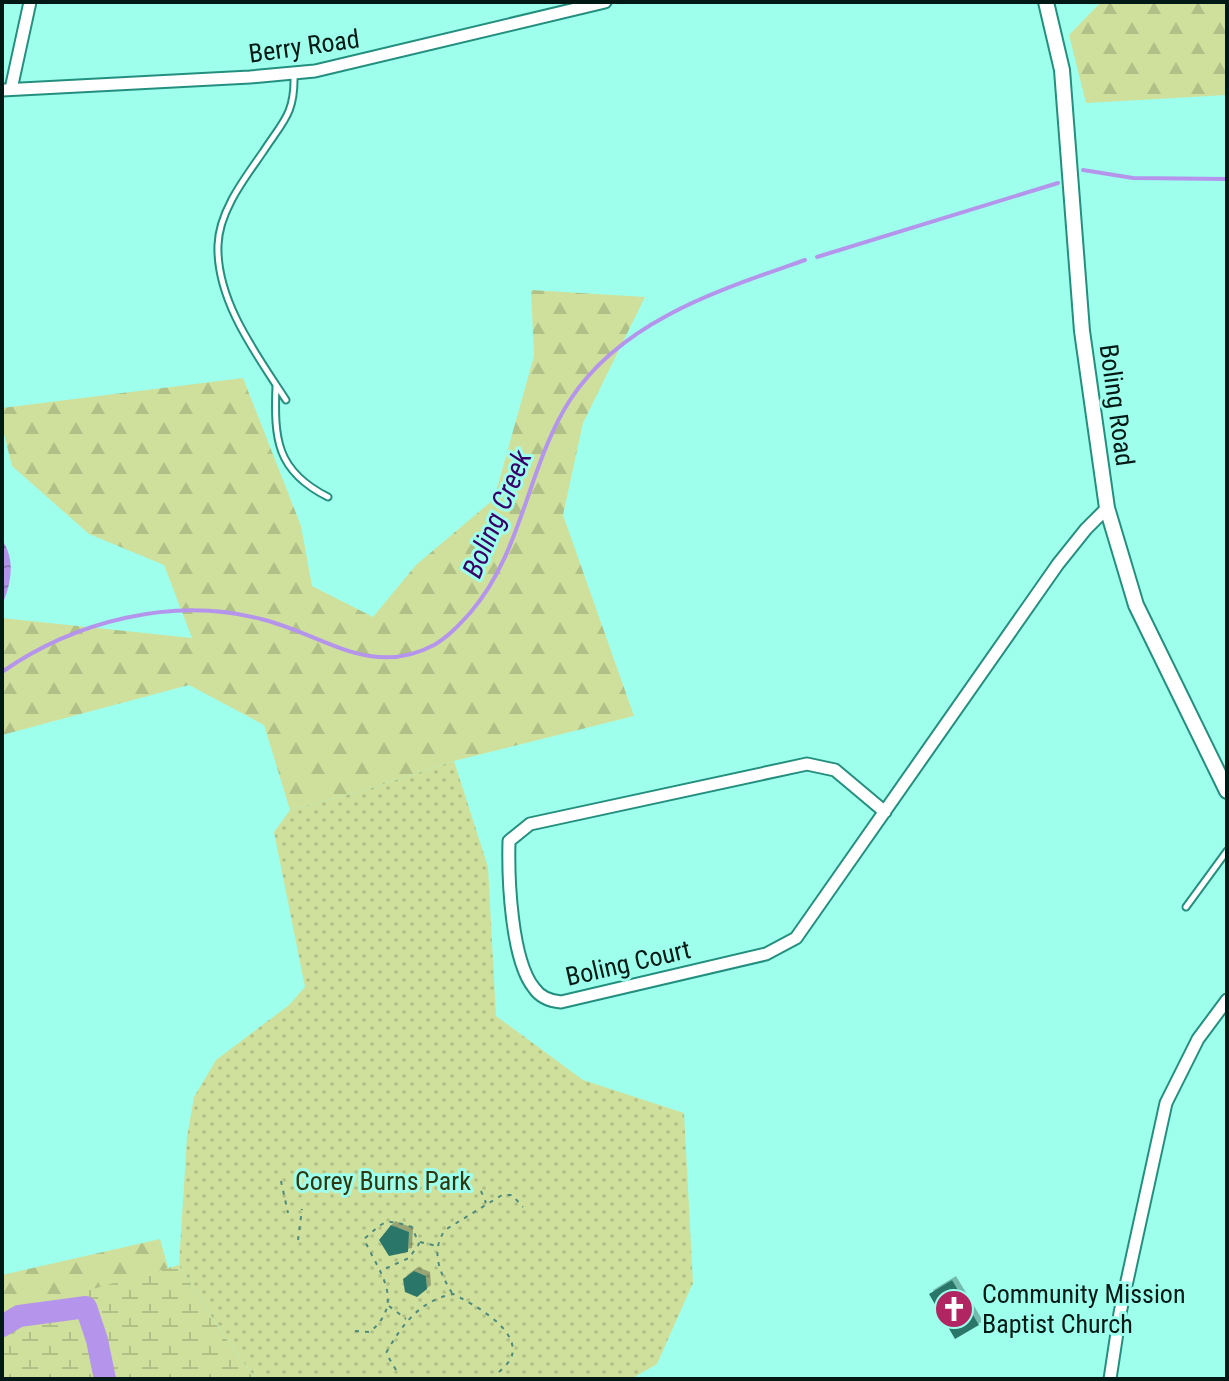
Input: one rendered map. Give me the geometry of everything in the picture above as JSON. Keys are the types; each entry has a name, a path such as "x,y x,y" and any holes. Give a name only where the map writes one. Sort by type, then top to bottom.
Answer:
{"street":[{"path":"7,89 30,2"},
{"name":"Berry Road","path":"7,89 294,74 343,66 605,2"},
{"name":"Boling Road","path":"1046,2 1062,70 1082,331 1107,508 1136,605 1227,791"},
{"name":"Boling Court","path":"885,812 835,770 807,764 530,824 509,841 508,875 519,954 525,973 541,996 561,1002 775,952 796,938 805,929 1058,564 1107,508"},
{"path":"1110,1379 1120,1313 1166,1103 1198,1039 1227,1000"}],"lane":[{"path":"286,400 236,317 223,284 218,243 233,197 287,118 294,98 294,74"},
{"path":"276,384 275,425 284,459 298,477 328,497"},
{"path":"1186,907 1227,851"}],"path":[{"path":"281,1181 288,1213"},
{"path":"481,1191 486,1204"},
{"path":"498,1373 511,1358 513,1347 490,1315 453,1294 436,1260 439,1239 445,1230 502,1195 512,1195 523,1207"},
{"path":"298,1240 302,1209"},
{"path":"355,1331 370,1332 380,1323 390,1301 364,1239 379,1224 394,1221 412,1227 419,1244 409,1258 380,1271"},
{"path":"417,1241 438,1246"},
{"path":"396,1370 386,1353 407,1320 442,1296 453,1294"},
{"path":"388,1306 407,1320"}],"green space":[{"path":"1101,2 1227,2 1227,95 1086,103 1069,35"},
{"path":"531,290 645,297 583,423 563,515 634,716 454,761 290,810 264,725 189,685 2,735 2,618 192,638 164,565 89,534 12,466 2,426 2,408 243,378 301,526 312,586 373,617 416,565 494,499 534,356"},
{"name":"Corey Burns Park","path":"454,761 488,867 496,1016 583,1080 684,1113 693,1283 657,1364 631,1379 256,1379 220,1330 179,1265 187,1137 194,1097 216,1060 289,1005 305,987 274,832 290,810"},
{"path":"160,1239 184,1324 2,1379 2,1275"},
{"path":"179,1265 220,1330 256,1379 2,1379 2,1347 30,1316 71,1295"}],"water":[{"path":"2,540 9,556 11,572 2,605"}],"building":[{"path":"391,1225 409,1232 408,1252 389,1256 379,1240"},
{"path":"414,1271 426,1276 427,1289 417,1297 405,1292 403,1279"},
{"name":"Community Mission Baptist Church","path":"952,1280 979,1325 955,1339 929,1294"}],"waterway":[{"name":"Boling Creek","path":"1083,170 1133,178 1227,179"},
{"name":"Boling Creek","path":"817,257 1058,183"},
{"name":"Boling Creek","path":"2,672 61,639 93,627 160,612 194,610 261,619 367,656 411,654 434,645 462,622 488,589 514,536 556,426 570,400 592,372 645,328 675,311 805,260"},
{"path":"2,1326 19,1316 86,1307 105,1379"}],"place":[{"name":"Community Mission Baptist Church","path":"954,1309"}]}
